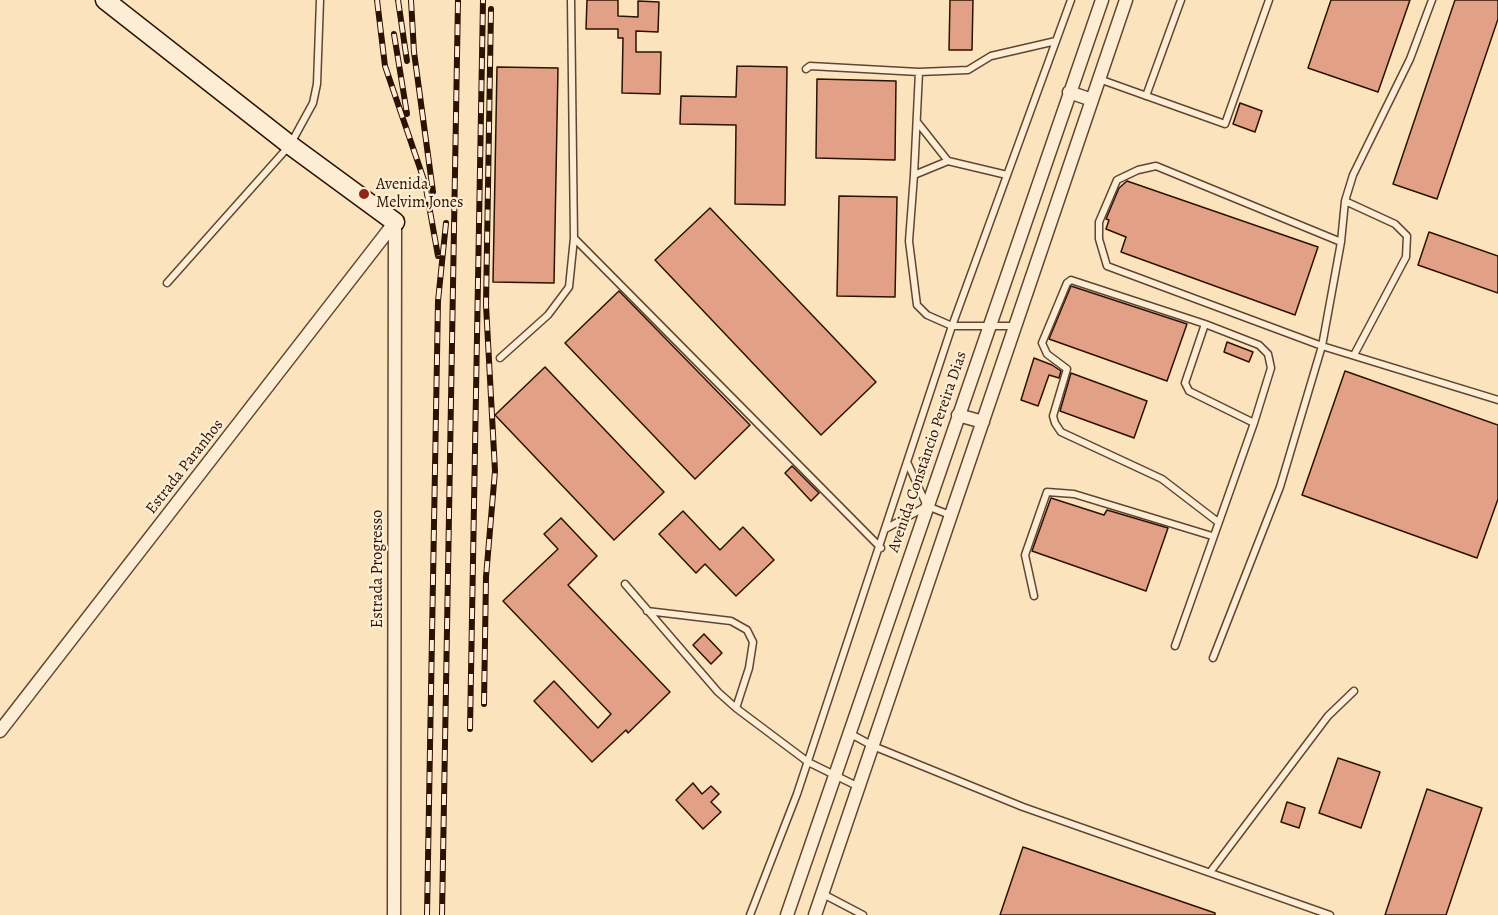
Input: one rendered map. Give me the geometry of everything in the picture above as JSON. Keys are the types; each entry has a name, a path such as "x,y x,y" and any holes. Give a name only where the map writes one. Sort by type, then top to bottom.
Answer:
{"street":[{"path":"105,0 290,145 395,222"},
{"name":"Avenida Constâncio Pereira Dias","path":"787,915 1102,0"},
{"path":"815,915 1126,0"},
{"path":"1069,92 1092,100"},
{"name":"Estrada Paranhos","path":"0,731 395,222"},
{"name":"Estrada Progresso","path":"394,915 395,222"},
{"path":"958,415 983,422"}],"lane":[{"path":"167,283 290,145 313,103 317,84 320,0"},
{"path":"500,358 548,315 569,287 574,238 571,0"},
{"path":"750,915 808,762 881,548 951,326 1071,0"},
{"path":"1146,96 1181,0"},
{"path":"1098,79 1225,124 1269,0"},
{"path":"1213,658 1280,487 1322,346 1341,242 1345,201 1353,175 1410,59 1432,0"},
{"path":"806,69 810,66 919,72 968,70 992,56 1056,41"},
{"path":"919,72 918,123 909,240 917,305 927,315 951,326 1014,326"},
{"path":"918,123 948,161"},
{"path":"914,175 948,161 1007,175"},
{"path":"1341,242 1156,166 1138,170 1118,180 1099,222 1099,239 1107,266 1322,346 1498,399"},
{"path":"1345,201 1395,224 1407,236 1406,257 1354,355"},
{"path":"574,238 881,548"},
{"path":"1174,646 1254,423 1271,368 1269,354 1259,345 1205,324 1071,280 1067,283 1042,343 1047,354 1067,369 1053,416 1061,432 1135,464 1162,479 1218,522"},
{"path":"1205,324 1185,383 1189,391 1254,423"},
{"path":"908,463 927,506 950,515"},
{"path":"1034,596 1025,555 1047,492 1074,494 1212,536"},
{"path":"887,528 927,506"},
{"path":"625,584 718,692 736,708 808,762 860,787"},
{"path":"647,610 731,621 747,630 753,642 749,669 736,708"},
{"path":"1210,871 1328,716 1354,691"},
{"path":"849,733 873,746 1023,807 1330,915"},
{"path":"822,894 863,915"}],"building":[{"path":"587,0 618,0 618,16 638,17 638,1 659,2 658,32 636,31 636,52 661,52 660,94 622,93 623,38 618,38 618,29 586,29"},
{"path":"950,0 973,0 972,50 949,50"},
{"path":"1331,0 1410,0 1378,92 1308,68"},
{"path":"1455,0 1498,0 1498,19 1437,199 1393,184"},
{"path":"737,66 787,67 785,205 735,204 736,125 680,124 681,96 736,97"},
{"path":"497,67 558,68 554,283 493,282"},
{"path":"817,79 896,81 895,160 816,158"},
{"path":"1240,103 1262,111 1255,132 1233,124"},
{"path":"1127,181 1318,247 1295,315 1121,252 1126,237 1106,229 1109,220 1106,219 1119,188"},
{"path":"839,196 897,197 895,297 837,296"},
{"path":"710,208 876,382 821,435 655,260"},
{"path":"1429,232 1498,256 1498,293 1418,265"},
{"path":"1071,286 1187,324 1167,381 1049,339"},
{"path":"619,291 750,425 695,479 565,343"},
{"path":"1227,342 1253,352 1249,362 1224,352"},
{"path":"1034,358 1061,371 1059,378 1049,375 1038,406 1021,400"},
{"path":"545,367 664,492 614,540 495,415"},
{"path":"1345,371 1498,425 1498,499 1477,558 1302,495"},
{"path":"1071,373 1147,401 1134,438 1060,411"},
{"path":"792,466 819,493 811,501 785,473"},
{"path":"1051,498 1104,515 1107,510 1168,528 1146,591 1032,551"},
{"path":"683,511 720,550 743,527 774,560 736,596 705,564 696,573 659,534"},
{"path":"561,518 597,556 568,585 670,692 628,733 626,730 592,762 534,701 554,681 598,728 611,714 503,601 558,549 544,534"},
{"path":"704,634 722,653 711,664 693,645"},
{"path":"1338,758 1380,772 1361,828 1319,813"},
{"path":"693,783 702,794 711,786 719,794 711,802 721,812 703,829 676,800"},
{"path":"1427,789 1482,808 1446,915 1385,915"},
{"path":"1287,802 1305,808 1299,828 1281,822"},
{"path":"1023,847 1215,913 1215,915 1000,915"}],"railway":[{"path":"377,0 385,66 425,183 438,256"},
{"path":"398,0 407,61"},
{"path":"411,0 414,52 433,192"},
{"path":"442,915 458,0"},
{"path":"470,729 483,0"},
{"path":"484,704 486,577 495,471 486,305 491,9"},
{"path":"394,34 407,114"},
{"path":"427,915 438,301 446,223"}],"place":[{"name":"Avenida Melvim Jones","path":"364,194"}]}
